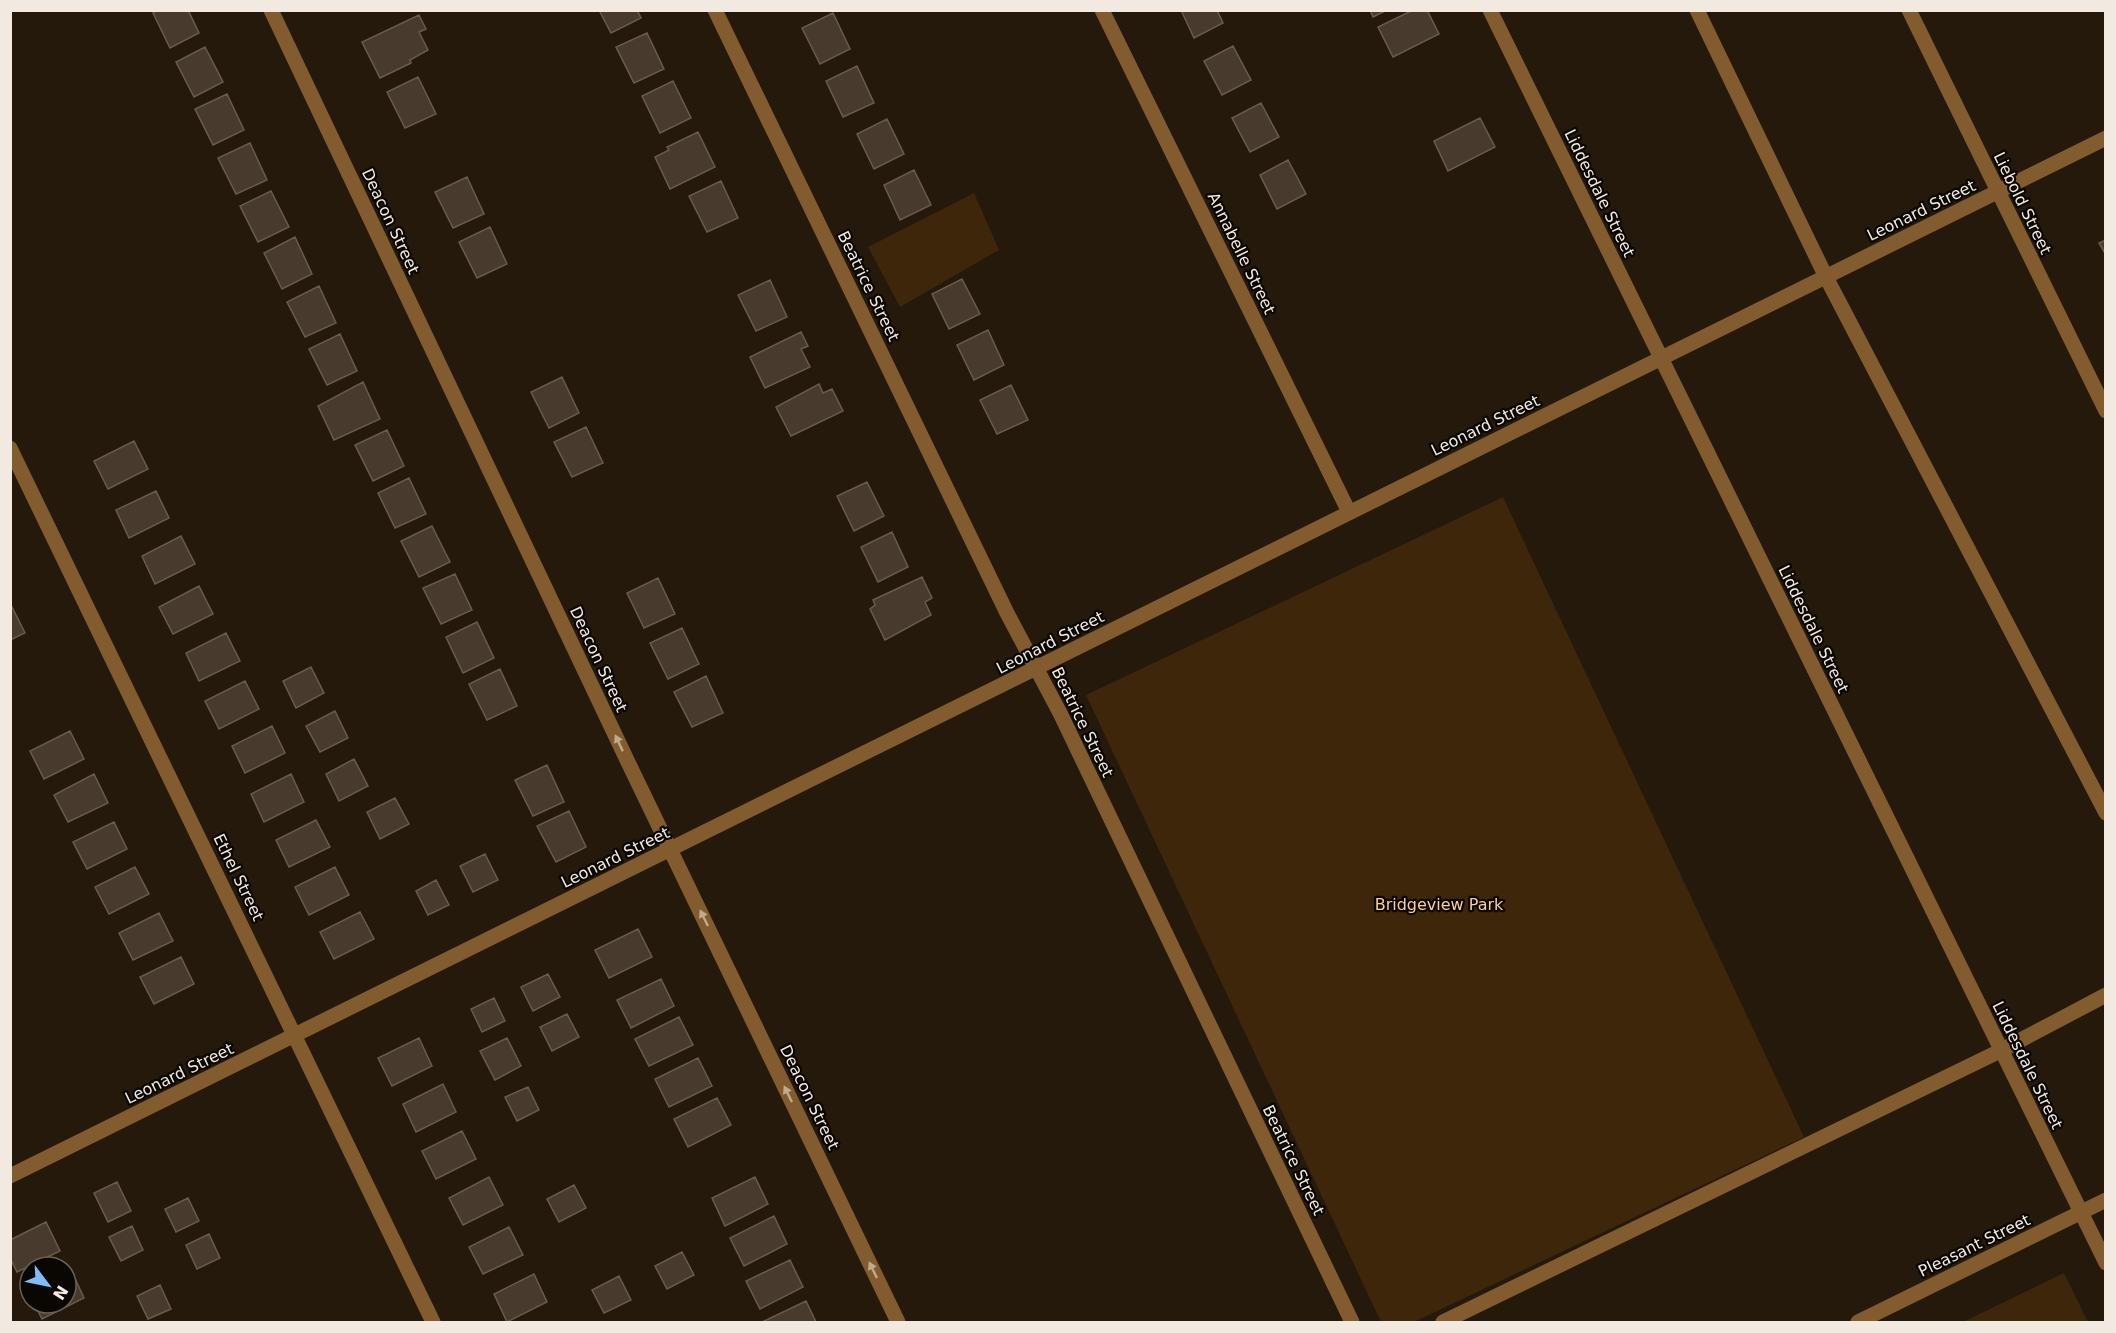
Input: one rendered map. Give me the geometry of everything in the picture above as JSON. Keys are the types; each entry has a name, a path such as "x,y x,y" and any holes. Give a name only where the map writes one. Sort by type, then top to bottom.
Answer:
{"street":[{"name":"Deacon Street","path":"271,10 898,1323"},
{"name":"Beatrice Street","path":"715,10 1002,603 1060,713 1352,1323"},
{"name":"Annabelle Street","path":"1102,10 1349,512"},
{"name":"Liddesdale Street","path":"1490,10 2106,1263"},
{"path":"1697,10 1826,277 2106,813"},
{"name":"Liebold Street","path":"1909,10 2106,411"},
{"name":"Leonard Street","path":"10,1176 2106,138"},
{"name":"Ethel Street","path":"10,448 434,1323"},
{"path":"1443,1323 2000,1051 2106,994"},
{"name":"Pleasant Street","path":"1858,1323 2106,1200"}],"green space":[{"path":"974,193 999,250 900,307 868,247"},
{"name":"Bridgeview Park","path":"1503,497 1804,1137 1414,1322 1381,1322 1086,695"},
{"path":"2064,1273 2088,1322 1963,1322"}],"building":[{"path":"158,10 188,10 199,33 170,48 153,13"},
{"path":"599,10 637,10 641,18 611,33"},
{"path":"1181,10 1217,10 1223,23 1194,38"},
{"path":"1370,10 1387,10 1373,17"},
{"path":"1413,10 1427,10 1439,34 1393,57 1378,27"},
{"path":"833,13 850,49 820,64 802,28"},
{"path":"419,15 426,29 419,32 428,50 410,60 411,63 380,78 362,42"},
{"path":"647,33 664,69 634,83 616,47"},
{"path":"1233,46 1251,80 1222,95 1204,61"},
{"path":"205,47 223,82 194,97 176,62"},
{"path":"857,66 874,103 843,117 826,81"},
{"path":"418,77 436,114 405,128 387,92"},
{"path":"673,81 691,118 660,133 642,96"},
{"path":"227,94 244,130 213,145 195,109"},
{"path":"1261,103 1279,137 1250,152 1232,118"},
{"path":"1480,118 1495,147 1448,171 1434,141"},
{"path":"887,119 904,154 874,169 857,134"},
{"path":"698,132 715,167 670,189 655,157 669,150 667,147"},
{"path":"250,143 267,180 236,194 218,158"},
{"path":"1288,160 1306,194 1277,209 1260,175"},
{"path":"914,170 931,205 900,220 884,185"},
{"path":"467,177 484,214 453,228 435,192"},
{"path":"721,181 738,218 707,232 689,196"},
{"path":"271,191 289,227 258,242 240,206"},
{"path":"490,227 507,264 477,278 459,242"},
{"path":"295,237 312,274 282,289 264,253"},
{"path":"2106,240 2106,255 2099,243"},
{"path":"962,279 980,314 949,329 932,294"},
{"path":"770,280 787,317 756,331 738,295"},
{"path":"319,286 336,323 305,337 287,302"},
{"path":"988,330 1004,365 974,380 957,345"},
{"path":"801,332 808,346 801,349 810,367 765,388 750,357"},
{"path":"340,334 357,371 327,385 309,349"},
{"path":"562,377 579,413 549,428 531,392"},
{"path":"363,382 380,419 334,440 318,406"},
{"path":"819,384 823,393 832,389 843,411 791,436 776,407"},
{"path":"1011,385 1028,420 997,434 980,400"},
{"path":"586,427 603,463 572,477 554,442"},
{"path":"387,430 404,466 373,481 355,445"},
{"path":"134,441 148,469 108,489 94,461"},
{"path":"409,478 426,514 395,528 378,493"},
{"path":"867,482 884,516 854,531 837,496"},
{"path":"156,491 169,518 129,538 116,510"},
{"path":"432,526 450,562 419,577 401,541"},
{"path":"892,532 908,567 878,582 861,547"},
{"path":"181,536 195,564 155,584 142,556"},
{"path":"455,574 472,610 441,624 423,588"},
{"path":"922,577 932,598 925,602 931,615 885,640 870,609 875,605 873,600"},
{"path":"658,578 675,614 644,628 627,593"},
{"path":"199,586 213,614 173,634 159,607"},
{"path":"10,606 25,633 10,640"},
{"path":"477,622 494,658 463,673 446,637"},
{"path":"682,628 699,664 668,679 650,643"},
{"path":"226,633 240,661 199,681 186,653"},
{"path":"311,667 324,693 296,708 283,681"},
{"path":"500,669 517,706 487,720 469,684"},
{"path":"706,676 723,713 692,727 674,692"},
{"path":"245,681 259,709 219,729 205,701"},
{"path":"335,711 348,738 320,752 306,726"},
{"path":"272,726 285,753 245,773 232,746"},
{"path":"70,731 84,759 44,779 30,751"},
{"path":"354,759 368,786 339,801 326,774"},
{"path":"547,765 564,802 533,816 515,780"},
{"path":"94,774 108,803 68,822 54,795"},
{"path":"291,774 304,802 264,822 251,794"},
{"path":"395,798 409,824 380,839 367,812"},
{"path":"569,811 586,847 556,862 537,826"},
{"path":"316,820 330,847 289,867 276,840"},
{"path":"114,822 127,849 87,869 73,842"},
{"path":"485,854 498,880 473,892 460,866"},
{"path":"135,867 149,894 109,914 95,887"},
{"path":"335,867 349,895 309,915 295,887"},
{"path":"436,880 449,905 428,915 416,891"},
{"path":"360,912 374,939 334,959 320,932"},
{"path":"159,913 173,941 133,960 119,933"},
{"path":"638,929 652,957 609,978 595,950"},
{"path":"181,957 194,984 154,1004 140,977"},
{"path":"548,974 560,997 533,1011 521,987"},
{"path":"661,979 674,1006 631,1028 617,1000"},
{"path":"494,998 505,1021 482,1032 471,1009"},
{"path":"567,1014 579,1037 552,1051 540,1027"},
{"path":"679,1017 693,1045 649,1066 635,1039"},
{"path":"419,1038 432,1066 392,1086 378,1058"},
{"path":"507,1038 521,1066 495,1080 480,1051"},
{"path":"698,1058 712,1086 669,1107 655,1079"},
{"path":"443,1084 456,1112 416,1132 403,1104"},
{"path":"528,1087 539,1110 517,1121 505,1097"},
{"path":"717,1098 731,1125 688,1147 674,1119"},
{"path":"462,1131 476,1159 436,1179 422,1151"},
{"path":"489,1177 503,1205 463,1225 449,1198"},
{"path":"755,1177 768,1204 725,1226 712,1198"},
{"path":"117,1182 131,1211 108,1222 94,1193"},
{"path":"574,1185 586,1208 559,1222 547,1199"},
{"path":"188,1198 199,1221 176,1232 165,1209"},
{"path":"774,1216 787,1244 744,1266 730,1238"},
{"path":"46,1222 60,1251 52,1255 18,1255 17,1272 10,1258 10,1240"},
{"path":"132,1226 143,1250 121,1261 109,1237"},
{"path":"509,1227 523,1255 483,1274 469,1247"},
{"path":"209,1234 220,1258 197,1269 186,1245"},
{"path":"682,1252 694,1275 667,1289 655,1266"},
{"path":"790,1260 803,1287 760,1309 746,1281"},
{"path":"534,1274 547,1302 507,1322 494,1294"},
{"path":"619,1276 631,1300 604,1313 592,1290"},
{"path":"78,1285 84,1298 78,1301"},
{"path":"160,1285 171,1309 148,1319 137,1296"},
{"path":"806,1301 816,1322 762,1322"}]}
